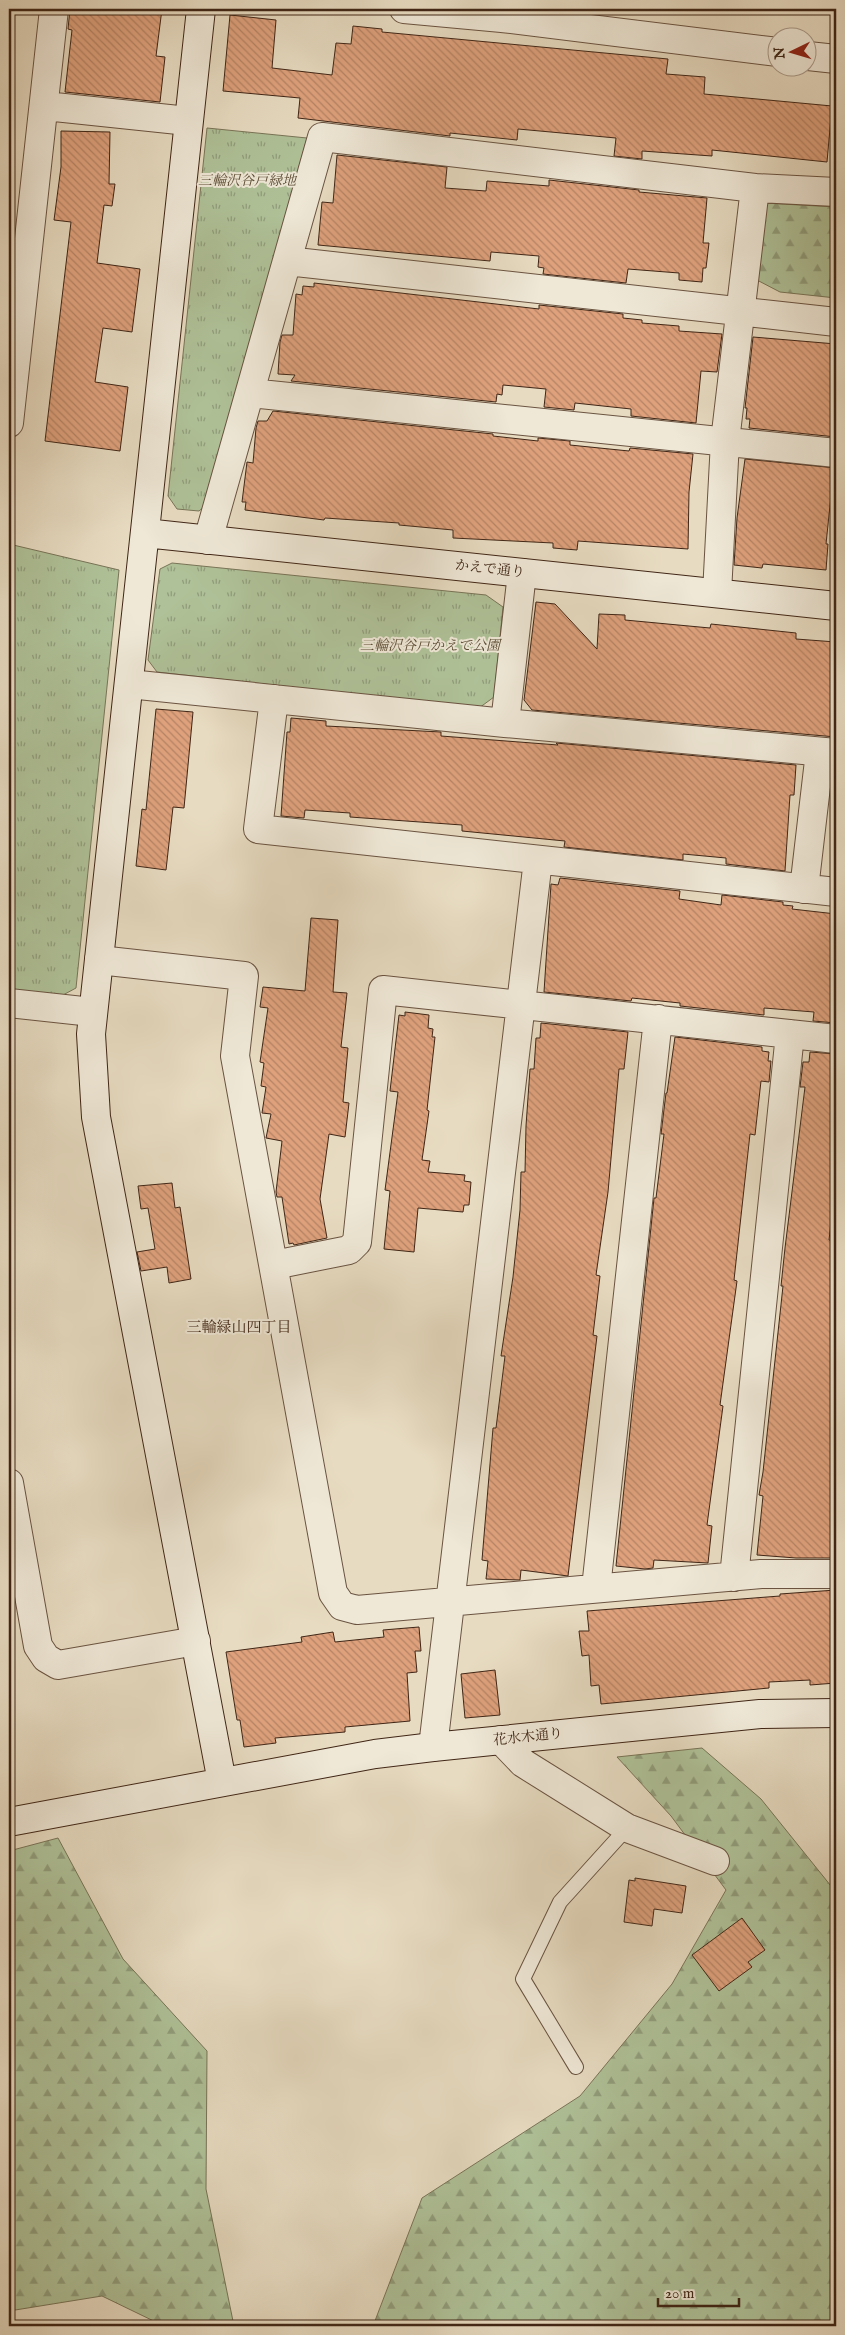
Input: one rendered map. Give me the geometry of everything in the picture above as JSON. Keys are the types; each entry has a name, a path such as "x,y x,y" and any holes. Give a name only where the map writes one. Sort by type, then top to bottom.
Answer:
{"street":[{"path":"9,422 45,106 54,9"},
{"path":"201,9 91,1034 96,1117 222,1782"},
{"path":"404,9 502,13 768,51"},
{"path":"818,57 836,59"},
{"path":"45,106 188,121"},
{"path":"208,540 322,136 755,188 836,192"},
{"path":"717,593 725,440 755,188"},
{"path":"287,261 740,313 836,322"},
{"path":"250,393 725,440 836,453"},
{"name":"かえで通り","path":"145,533 836,606"},
{"path":"505,723 522,573"},
{"path":"129,684 505,723 828,753 804,889"},
{"path":"274,699 258,829 836,892"},
{"path":"433,1747 538,860"},
{"path":"99,960 244,976 235,1056 333,1593 342,1606 356,1610 761,1574 836,1574"},
{"path":"274,1264 349,1250 357,1242 383,990 836,1039"},
{"path":"9,1003 92,1012"},
{"path":"596,1588 658,1019"},
{"path":"734,1577 790,1034"},
{"path":"9,1483 38,1646 46,1658 58,1665 196,1641"},
{"name":"花水木通り","path":"9,1822 375,1754 760,1714 836,1713"},
{"path":"501,1740 524,1763 627,1828 715,1861"}],"lane":[{"path":"576,2067 523,1979 560,1902 627,1828"}],"green space":[{"name":"三輪沢谷戸緑地","path":"207,128 307,138 205,506 199,511 177,509 168,496"},
{"path":"764,203 836,207 836,298 780,292 755,279"},
{"path":"9,544 119,570 76,988 63,995 9,990"},
{"name":"三輪沢谷戸かえで公園","path":"172,563 486,595 503,607 494,697 479,708 157,672 148,660 160,569"},
{"path":"702,1748 761,1799 835,1891 836,2326 373,2326 422,2198 580,2096 672,1984 726,1890 671,1816 617,1757"},
{"path":"58,1838 123,1959 207,2051 206,2189 234,2326 164,2326 102,2296 9,2311 9,1851"}],"building":[{"path":"70,9 162,9 156,56 165,57 160,102 65,92 72,30 68,29"},
{"path":"230,15 276,20 272,68 332,75 336,43 351,44 353,26 382,29 382,32 668,59 666,74 705,77 704,94 832,106 827,162 712,150 712,156 642,151 642,159 614,156 616,138 518,129 517,140 450,133 450,136 298,118 300,98 223,91"},
{"path":"61,131 110,132 109,184 115,184 112,206 104,205 97,263 140,269 132,332 103,328 95,382 128,387 120,451 45,441 71,222 54,220 61,167"},
{"path":"337,155 447,167 445,188 486,191 487,181 549,186 549,180 639,190 639,192 707,198 703,243 709,243 702,282 679,280 679,273 628,269 626,283 543,274 544,268 538,267 539,256 491,252 490,261 318,245 322,202 333,203"},
{"path":"314,283 539,309 539,305 623,314 623,318 642,320 642,323 679,326 679,331 722,334 717,372 701,371 696,423 631,416 631,409 575,403 574,410 544,407 546,389 503,385 502,395 497,394 496,402 291,381 295,375 278,374 280,342 282,335 293,335 296,294 302,295 303,286 314,287"},
{"path":"753,337 836,344 836,437 749,428 750,419 746,419 747,408 745,408"},
{"path":"273,411 493,434 493,436 538,441 538,438 570,441 570,445 629,451 630,448 693,454 689,492 688,549 578,541 577,550 553,548 553,543 453,538 453,530 399,525 399,523 325,518 324,520 245,510 246,502 242,502 247,462 253,463 256,428 258,421 267,421"},
{"path":"745,459 836,468 836,497 831,496 826,544 828,544 826,570 763,564 762,568 734,565 737,518"},
{"path":"536,602 555,604 597,649 599,614 625,615 625,620 710,628 711,624 796,633 796,639 836,642 836,737 532,710 524,700"},
{"path":"156,709 193,712 184,808 173,807 166,870 136,866 142,809 146,810"},
{"path":"291,718 326,721 326,726 441,732 441,736 558,745 556,743 796,765 794,795 790,795 785,871 726,864 726,858 683,854 683,860 564,847 565,841 462,831 462,825 350,817 350,813 305,810 304,818 281,816 287,732 290,732"},
{"path":"560,878 680,891 679,899 721,905 722,895 783,902 783,905 793,906 792,909 836,914 836,1023 813,1021 814,1012 764,1008 764,1015 680,1006 680,1003 632,998 631,1001 544,992 551,884 558,885"},
{"path":"311,918 338,920 333,992 347,993 341,1047 348,1048 343,1102 349,1103 345,1137 329,1134 320,1199 327,1238 294,1245 293,1243 289,1244 282,1197 277,1197 276,1192 282,1141 266,1138 271,1114 262,1113 266,1087 261,1086 264,1063 260,1062 268,1008 260,1007 263,987 305,991"},
{"path":"405,1012 429,1015 428,1028 433,1029 432,1037 435,1037 427,1110 429,1111 422,1160 430,1161 428,1172 465,1175 464,1181 471,1182 469,1205 464,1205 463,1212 418,1208 414,1252 384,1249 390,1191 385,1190 398,1092 390,1091 399,1015 405,1016"},
{"path":"541,1023 628,1032 624,1069 619,1069 608,1192 596,1275 600,1276 593,1335 597,1336 568,1576 521,1570 520,1580 486,1579 488,1561 482,1560 493,1428 496,1428 505,1356 501,1356 513,1277 520,1210 521,1172 525,1172 530,1069 534,1069 536,1038 540,1038"},
{"path":"675,1037 762,1047 762,1051 769,1052 768,1061 771,1061 769,1082 761,1081 755,1135 750,1134 734,1280 737,1281 720,1405 723,1406 707,1525 712,1526 708,1563 654,1560 653,1568 645,1569 616,1566 654,1198 656,1198 664,1134 661,1134"},
{"path":"810,1052 836,1054 836,1177 829,1240 836,1241 836,1558 796,1558 757,1555 763,1496 759,1495 783,1286 781,1286 785,1248 805,1087 800,1087 803,1062 809,1062"},
{"path":"172,1183 175,1208 180,1207 191,1279 169,1283 167,1267 141,1271 137,1252 155,1249 148,1208 141,1209 138,1186"},
{"path":"836,1590 836,1638 833,1638 836,1683 810,1685 810,1680 769,1682 769,1688 601,1704 599,1685 591,1686 589,1655 582,1656 579,1631 589,1631 587,1611"},
{"path":"419,1627 421,1651 415,1651 417,1672 407,1673 410,1721 345,1727 345,1732 275,1738 276,1743 244,1747 240,1720 237,1720 226,1652 302,1642 301,1637 333,1632 335,1642 384,1637 383,1630"},
{"path":"495,1670 500,1715 465,1718 461,1674"},
{"path":"635,1878 686,1886 682,1913 654,1909 652,1926 624,1922 629,1880 635,1881"},
{"path":"742,1918 765,1950 748,1962 752,1967 719,1991 692,1955"}],"district":[{"name":"三輪緑山四丁目","path":"239,1327"}]}
